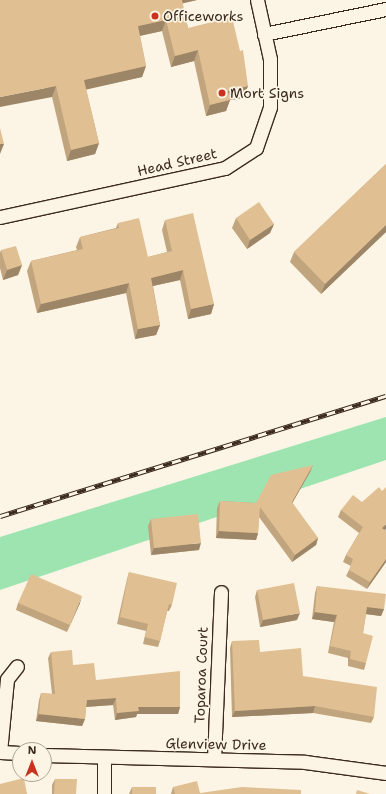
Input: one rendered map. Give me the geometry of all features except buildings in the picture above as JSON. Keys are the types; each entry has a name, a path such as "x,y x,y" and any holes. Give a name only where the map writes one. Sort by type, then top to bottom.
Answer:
{"street":[{"name":"Head Street","path":"0,217 225,168 256,148 270,107 270,60 257,0"},
{"path":"264,34 386,9"},
{"name":"Toparoa Court","path":"214,759 221,592"},
{"path":"12,753 0,752 7,679 16,666"},
{"name":"Glenview Drive","path":"52,756 104,759 214,759 305,762 386,773"},
{"path":"104,759 104,794"}],"green space":[{"path":"386,417 386,460 0,590 0,537"}],"railway":[{"path":"0,516 386,396"}],"place":[{"name":"Officeworks","path":"155,16"},
{"name":"Mort Signs","path":"222,93"}]}
